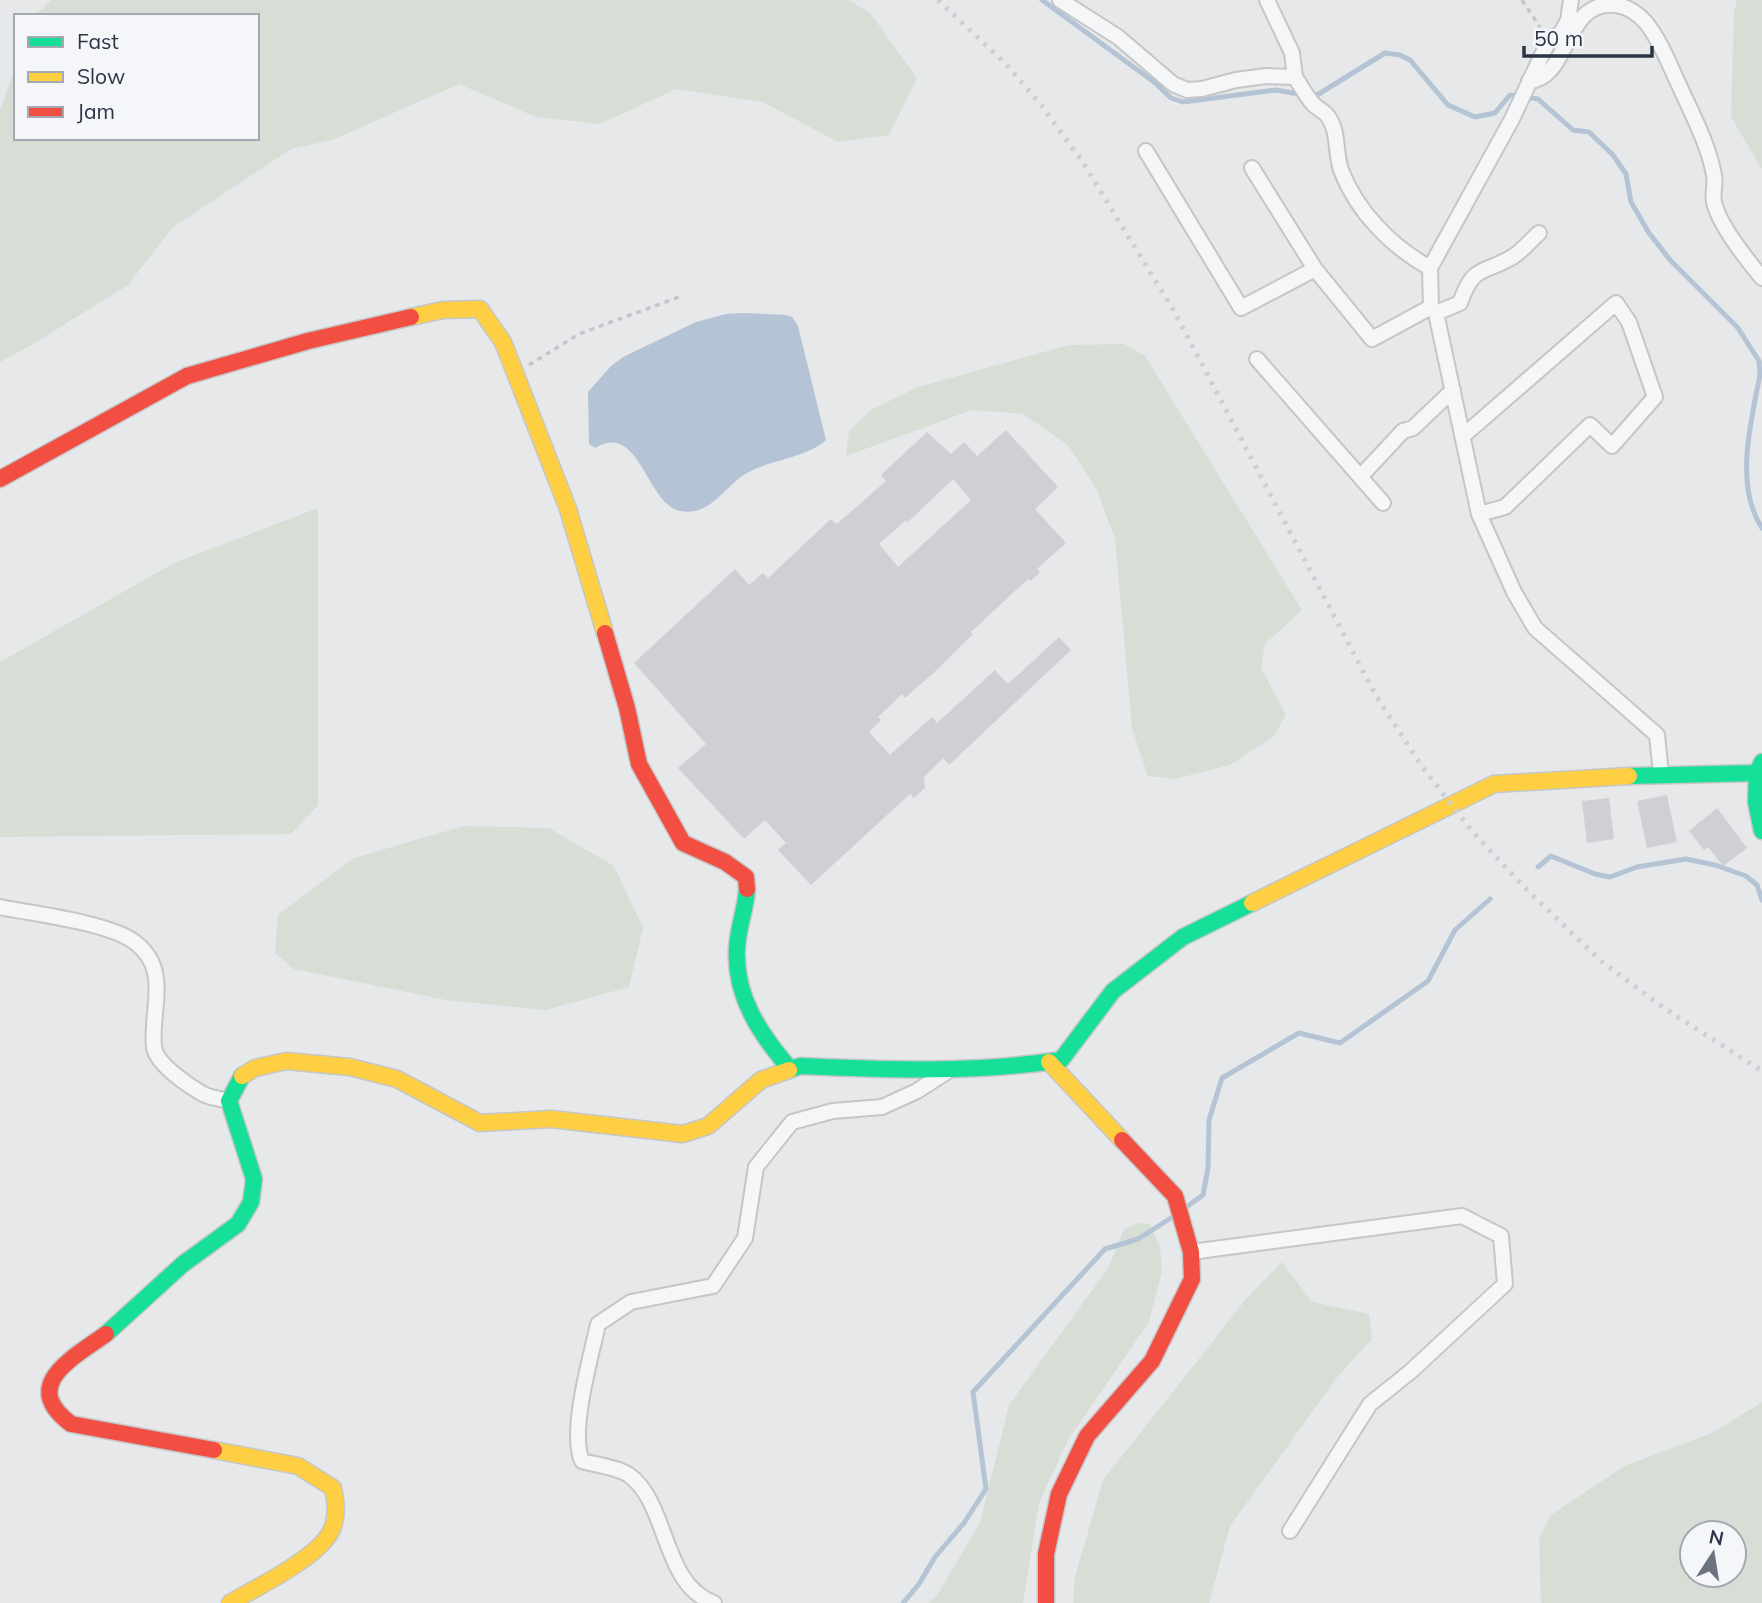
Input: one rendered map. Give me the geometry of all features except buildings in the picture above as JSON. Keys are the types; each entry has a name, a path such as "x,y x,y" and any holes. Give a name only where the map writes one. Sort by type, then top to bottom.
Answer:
{"street":[{"path":"1060,0 1118,37 1173,84 1187,90 1266,76 1297,80"},
{"path":"1267,0 1292,53 1297,80 1312,103 1329,117 1335,131 1340,169 1362,207 1398,247 1430,268"},
{"path":"1529,81 1538,80 1549,72 1574,19 1571,0"},
{"path":"1661,774 1657,735 1535,628 1514,592 1479,514 1434,310 1430,268 1512,119 1549,40 1562,33 1574,19 1592,9 1614,5 1632,10 1646,22 1660,44 1709,155 1715,178 1714,202 1727,230 1762,278"},
{"path":"1146,151 1241,307 1315,269"},
{"path":"1252,168 1315,269 1372,339 1434,310 1460,303 1467,282 1476,273 1515,256 1539,233"},
{"path":"1462,436 1616,303 1629,322 1655,397 1612,446 1590,425 1505,507 1479,514"},
{"path":"0,480 187,376 308,341 443,310 480,309 503,342 568,509 624,695 639,764 683,843 724,862 746,877 749,891 736,949 740,992 764,1039 790,1069"},
{"path":"1257,359 1384,503"},
{"path":"1360,477 1403,431 1413,428 1453,390"},
{"path":"230,1603 307,1555 329,1535 337,1508 333,1488 298,1466 71,1424 55,1412 49,1399 50,1384 55,1371 120,1323 183,1265 238,1224 251,1202 254,1179 229,1101 243,1074 255,1068 286,1062 350,1067 397,1079 480,1123 551,1119 682,1134 708,1126 761,1080 800,1066 898,1071 1061,1060 1113,991 1183,937 1494,784 1760,769 1756,802 1762,831"},
{"path":"0,907 93,926 130,939 148,955 158,984 154,1050 168,1069 205,1095 229,1101"},
{"path":"1046,1603 1046,1554 1059,1494 1087,1436 1152,1361 1192,1279 1191,1252 1175,1196 1049,1062"},
{"path":"714,1603 686,1584 642,1486 626,1473 582,1461 577,1449 581,1404 598,1324 631,1302 713,1286 745,1238 756,1167 792,1122 833,1111 881,1107 917,1091 951,1069"},
{"path":"1191,1252 1462,1216 1501,1236 1505,1284 1410,1372 1370,1404 1290,1531"}],"path":[{"path":"1522,0 1549,40"},
{"path":"515,374 579,334 679,297"}],"shaded area":[{"path":"52,0 848,0 870,13 917,78 889,135 838,142 763,102 676,89 600,124 536,117 459,84 332,140 291,149 172,228 128,285 0,362 0,110 14,72 14,140 259,140 259,14 36,14"},
{"path":"1737,0 1762,0 1762,169 1731,117 1734,12"},
{"path":"1124,344 1145,356 1302,610 1265,644 1261,668 1286,715 1274,736 1230,765 1175,779 1148,776 1132,728 1115,539 1097,490 1068,445 1023,414 972,410 846,456 849,431 871,410 918,387 1069,345"},
{"path":"318,508 318,805 291,834 0,837 0,662 174,563"},
{"path":"464,826 549,828 614,866 643,928 629,987 546,1010 446,1000 294,969 275,953 278,915 354,858"},
{"path":"1138,1223 1150,1224 1160,1247 1162,1272 1149,1322 1068,1440 1039,1503 1023,1603 928,1603 938,1594 980,1523 1009,1405 1109,1267 1124,1229"},
{"path":"1282,1262 1312,1302 1369,1314 1372,1339 1338,1376 1230,1526 1209,1603 1073,1603 1075,1577 1103,1480 1247,1298"},
{"path":"1762,1402 1762,1603 1541,1603 1539,1538 1551,1515 1625,1466 1714,1432"}],"water":[{"path":"726,314 786,315 792,317 798,326 826,440 808,451 747,473 709,505 691,512 680,511 668,505 633,454 622,445 610,443 595,448 589,444 588,392 611,366 623,357 696,322"}],"waterway":[{"path":"1042,0 1154,82 1171,98 1183,102 1276,90 1317,95 1385,53 1400,55 1410,60 1448,105 1475,117 1495,113 1510,95 1538,99 1573,130 1589,132 1613,155 1626,174 1631,202 1649,233 1671,261 1738,328 1759,361 1760,375 1749,433 1747,473 1749,493 1762,528"},
{"path":"1538,867 1551,856 1595,874 1610,877 1637,867 1686,859 1715,865 1746,876 1757,885 1762,900"},
{"path":"1185,1208 1203,1195 1208,1168 1209,1120 1222,1078 1299,1033 1340,1043 1428,981 1455,930 1490,899"},
{"path":"903,1603 919,1584 935,1557 964,1523 986,1489 973,1392 1105,1249 1138,1239 1174,1216"}],"railway":[{"path":"938,0 1006,64 1041,105 1082,161 1174,311 1376,696 1421,765 1471,830 1527,890 1601,961 1664,1008 1762,1071"}],"traffic: fast":[{"path":"1629,776 1757,773 1762,762"},
{"path":"1762,773 1757,773 1756,802 1762,831"},
{"path":"747,889 737,948 740,982 759,1028 790,1069"},
{"path":"789,1070 800,1066 964,1069 1061,1060 1113,991 1183,937 1252,903"},
{"path":"106,1334 183,1264 238,1224 251,1202 254,1179 229,1101 242,1076"}],"traffic: slow":[{"path":"411,317 443,310 480,309 503,342 568,509 605,633"},
{"path":"1252,903 1494,784 1629,776"},
{"path":"242,1076 255,1068 286,1061 350,1067 397,1079 480,1123 551,1119 683,1134 708,1126 761,1080 789,1070"},
{"path":"1049,1062 1122,1140"},
{"path":"214,1450 298,1466 333,1488 336,1504 331,1531 314,1551 286,1571 230,1603"}],"traffic: jam":[{"path":"0,479 187,376 308,341 411,317"},
{"path":"605,633 627,708 639,764 683,843 725,862 746,877 747,889"},
{"path":"1046,1603 1046,1554 1059,1494 1087,1436 1152,1361 1192,1279 1191,1252 1175,1196 1122,1140"},
{"path":"106,1334 57,1373 51,1385 50,1397 56,1410 71,1424 214,1450"}]}
